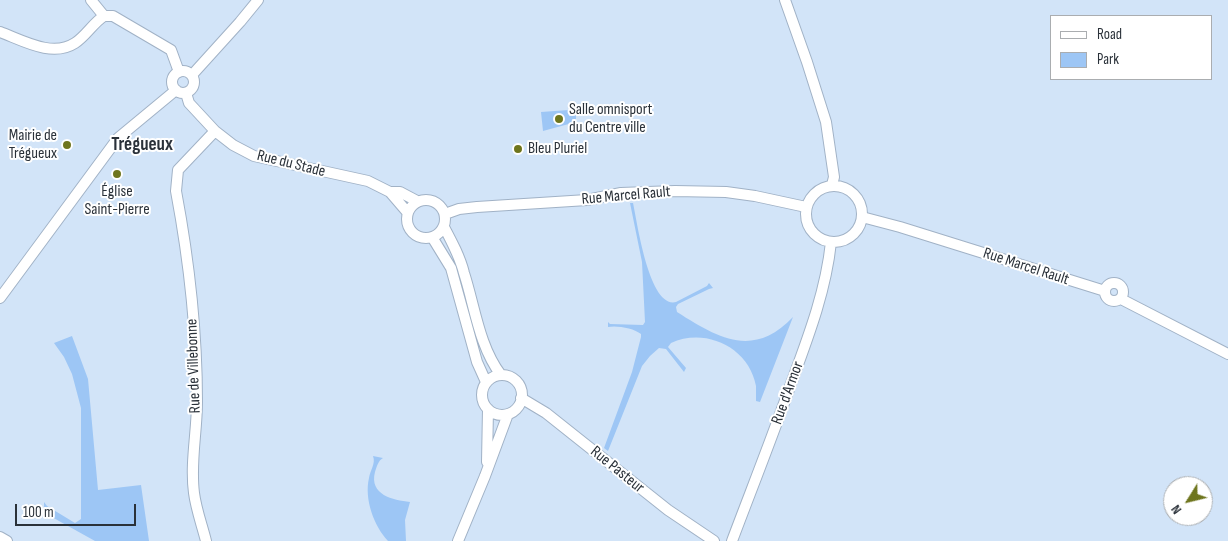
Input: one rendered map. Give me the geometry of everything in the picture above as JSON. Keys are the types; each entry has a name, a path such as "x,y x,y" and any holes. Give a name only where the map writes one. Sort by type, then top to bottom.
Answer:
{"street":[{"path":"91,0 104,16"},
{"path":"192,75 258,0"},
{"path":"785,0 826,122 834,177 832,185"},
{"path":"0,32 40,47 60,48 75,43 104,16 113,16 171,50 179,72"},
{"path":"179,72 186,72 192,75 194,86 189,91 181,91 173,86 173,79 179,72"},
{"path":"0,298 118,138 181,91"},
{"name":"Rue du Stade","path":"181,91 188,103 215,131 232,145 254,156 368,181 390,192"},
{"name":"Rue de Villebonne","path":"206,541 194,493 197,402 192,305 186,241 176,191 176,180 180,167 215,131"},
{"path":"832,185 841,186 855,194 859,201 862,217 860,226 848,238 840,242 822,240 808,226 805,217 809,199 823,187 832,185"},
{"name":"Rue Marcel Rault","path":"445,214 459,209 477,207 587,200 621,193 675,191 726,192 755,196 806,208"},
{"path":"390,192 400,192 417,201"},
{"path":"390,192 408,213"},
{"path":"444,227 432,238 414,234 408,224 410,208 417,201 427,199 433,200 443,208 445,214 444,227 464,271 486,351 501,375"},
{"name":"Rue Marcel Rault","path":"862,217 900,227 1105,291 1110,301 1116,302 1121,299 1228,354"},
{"path":"432,238 452,268 477,362 486,382"},
{"name":"Rue d'Armor","path":"732,541 770,444 807,340 823,291 831,242"},
{"path":"458,541 508,414 516,408 521,398 521,392 512,378 501,375 490,378 486,382 482,399 488,409 497,414 508,414"},
{"name":"Rue Pasteur","path":"521,398 546,413 668,510 714,541"},
{"path":"487,470 488,409"},
{"path":"0,537 7,541"}],"green space":[{"name":"Salle omnisport du Centre ville","path":"569,110 569,116 576,115 576,122 543,131 541,112"},
{"path":"630,203 633,203 646,262 658,292 667,300 676,302 707,286 709,283 713,288 678,304 676,307 677,312 721,336 735,340 750,341 764,338 778,330 793,317 760,402 756,401 756,386 752,372 735,351 724,344 698,337 671,343 668,347 686,368 684,372 666,349 659,348 642,366 608,451 604,448 632,372 641,334 634,330 616,326 608,327 608,322 610,324 643,325 645,322 642,262"},
{"path":"72,336 88,379 98,490 141,485 149,541 95,541 50,516 44,519 44,502 47,506 75,523 81,519 81,408 72,374 64,357 54,343"},
{"path":"373,456 383,458 379,462 374,480 379,491 390,498 410,502 405,520 406,541 388,541 378,528 371,512 368,486 374,461"}],"place":[{"name":"Salle omnisport du Centre ville","path":"559,119"},
{"name":"Mairie de Trégueux","path":"67,145"},
{"name":"Bleu Pluriel","path":"518,149"},
{"name":"Église Saint-Pierre","path":"117,174"}],"district":[{"name":"Trégueux","path":"142,145"}]}
